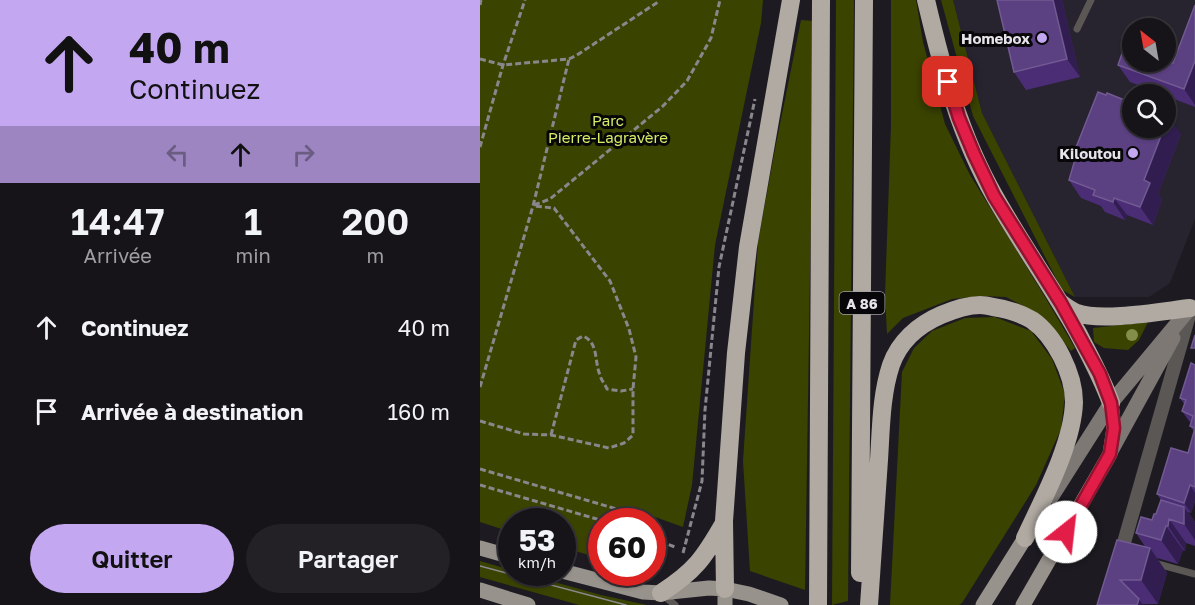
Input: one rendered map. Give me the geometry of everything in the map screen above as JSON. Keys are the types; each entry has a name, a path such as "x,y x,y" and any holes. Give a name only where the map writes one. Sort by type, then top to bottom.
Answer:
{"highway":[{"path":"725,597 724,521 736,353 748,247 791,0"},
{"name":"A 86","path":"818,602 821,0"},
{"name":"A 86","path":"859,605 864,0"},
{"path":"926,0 959,118 974,154 994,196 1061,303 1100,374 1111,403"},
{"path":"1061,303 1076,313 1089,316 1119,315 1194,305"},
{"path":"869,605 881,426 885,390 891,365 899,348 914,332 931,319 953,310 980,305 1009,309 1032,321 1050,339 1062,357 1070,377 1074,402 1070,429 1059,461 1024,538"},
{"path":"668,599 705,555 724,521"}],"main road":[{"path":"1023,605 1110,454 1114,428 1111,403"},
{"path":"983,605 1024,538"},
{"path":"480,548 498,552"},
{"path":"576,575 668,599 709,588 725,597 749,594 781,605"},
{"path":"1028,605 1035,584"},
{"path":"480,590 528,605"}],"street":[{"path":"1024,538 1111,403 1194,305"},
{"path":"1110,454 1194,305"},
{"path":"1114,575 1124,556 1194,305"}],"lane":[{"path":"1077,29 1090,0"},
{"path":"1146,561 1195,573"}],"path":[{"path":"480,5 481,0"},
{"path":"480,147 503,65 525,0"},
{"path":"480,59 503,65 569,59 658,0"},
{"path":"532,206 550,199 663,105 687,81 711,38 720,0"},
{"path":"480,387 532,206 569,59"},
{"path":"688,573 684,565 683,554 702,481 705,410 719,267 755,95"},
{"path":"480,421 524,434 550,435 609,448 624,443 633,435 636,357 629,329 610,281 554,208 532,206"},
{"path":"550,435 576,340 583,336 589,339 595,348 599,375 607,388 621,391 633,389"},
{"path":"480,469 613,508"},
{"path":"480,485 588,516"},
{"path":"666,543 675,547"}],"shaded area":[{"path":"953,0 1195,0 1195,219 1170,283 1149,297 1075,297 982,113"}],"green space":[{"name":"Parc Pierre-Lagravère","path":"480,0 763,0 761,23 715,245 692,485 683,527 666,521 666,508 588,508 588,555 576,551 576,508 498,508 498,528 480,522"},
{"path":"836,0 854,0 848,601 832,605"},
{"path":"891,0 916,0 923,42 945,124 970,175 1075,348 1071,351 1049,323 1006,297 982,296 952,299 903,318 887,334 885,295 891,125"},
{"path":"941,0 953,0 982,113 1075,297 1062,290 973,116"},
{"path":"801,20 814,21 805,590 750,571 743,461 758,242"},
{"path":"995,317 1031,331 1052,359 1065,394 1061,429 1036,485 962,603 959,605 890,605 902,372 914,348 932,331 965,318"},
{"path":"1148,322 1139,340 1128,350 1104,348 1094,342 1093,328"},
{"path":"480,561 498,566 498,582 480,577"},
{"path":"512,586 569,586 647,605 579,605"}],"building":[{"name":"Homebox","path":"997,0 1053,0 1067,59 1014,72"},
{"path":"1195,5 1195,61 1184,89 1176,84 1137,72 1176,72 1176,55"},
{"path":"1122,54 1122,66 1118,65"},
{"path":"1098,92 1122,99 1122,138 1160,138 1144,180 1150,183 1140,207 1114,198 1113,202 1093,195 1095,190 1069,180 1076,156 1073,155"},
{"path":"1195,335 1195,348 1191,348"},
{"path":"1191,363 1195,365 1195,428 1190,426 1193,416 1182,411 1186,400 1180,398"},
{"path":"1195,428 1195,487 1190,485 1184,503 1157,494 1171,448 1188,453"},
{"path":"1161,500 1184,507 1184,524 1169,519 1161,540 1136,533 1141,517 1152,520"},
{"path":"1117,540 1150,548 1141,580 1120,580 1139,599 1137,605 1097,605"}],"tram line":[{"path":"480,566 626,605"}],"place":[{"name":"Homebox","path":"1042,38"},
{"name":"Kiloutou","path":"1133,153"}],"route":[{"path":"948,82 959,118 994,196 1061,303 1100,374 1111,403 1114,436 1110,454 1066,532"}]}
